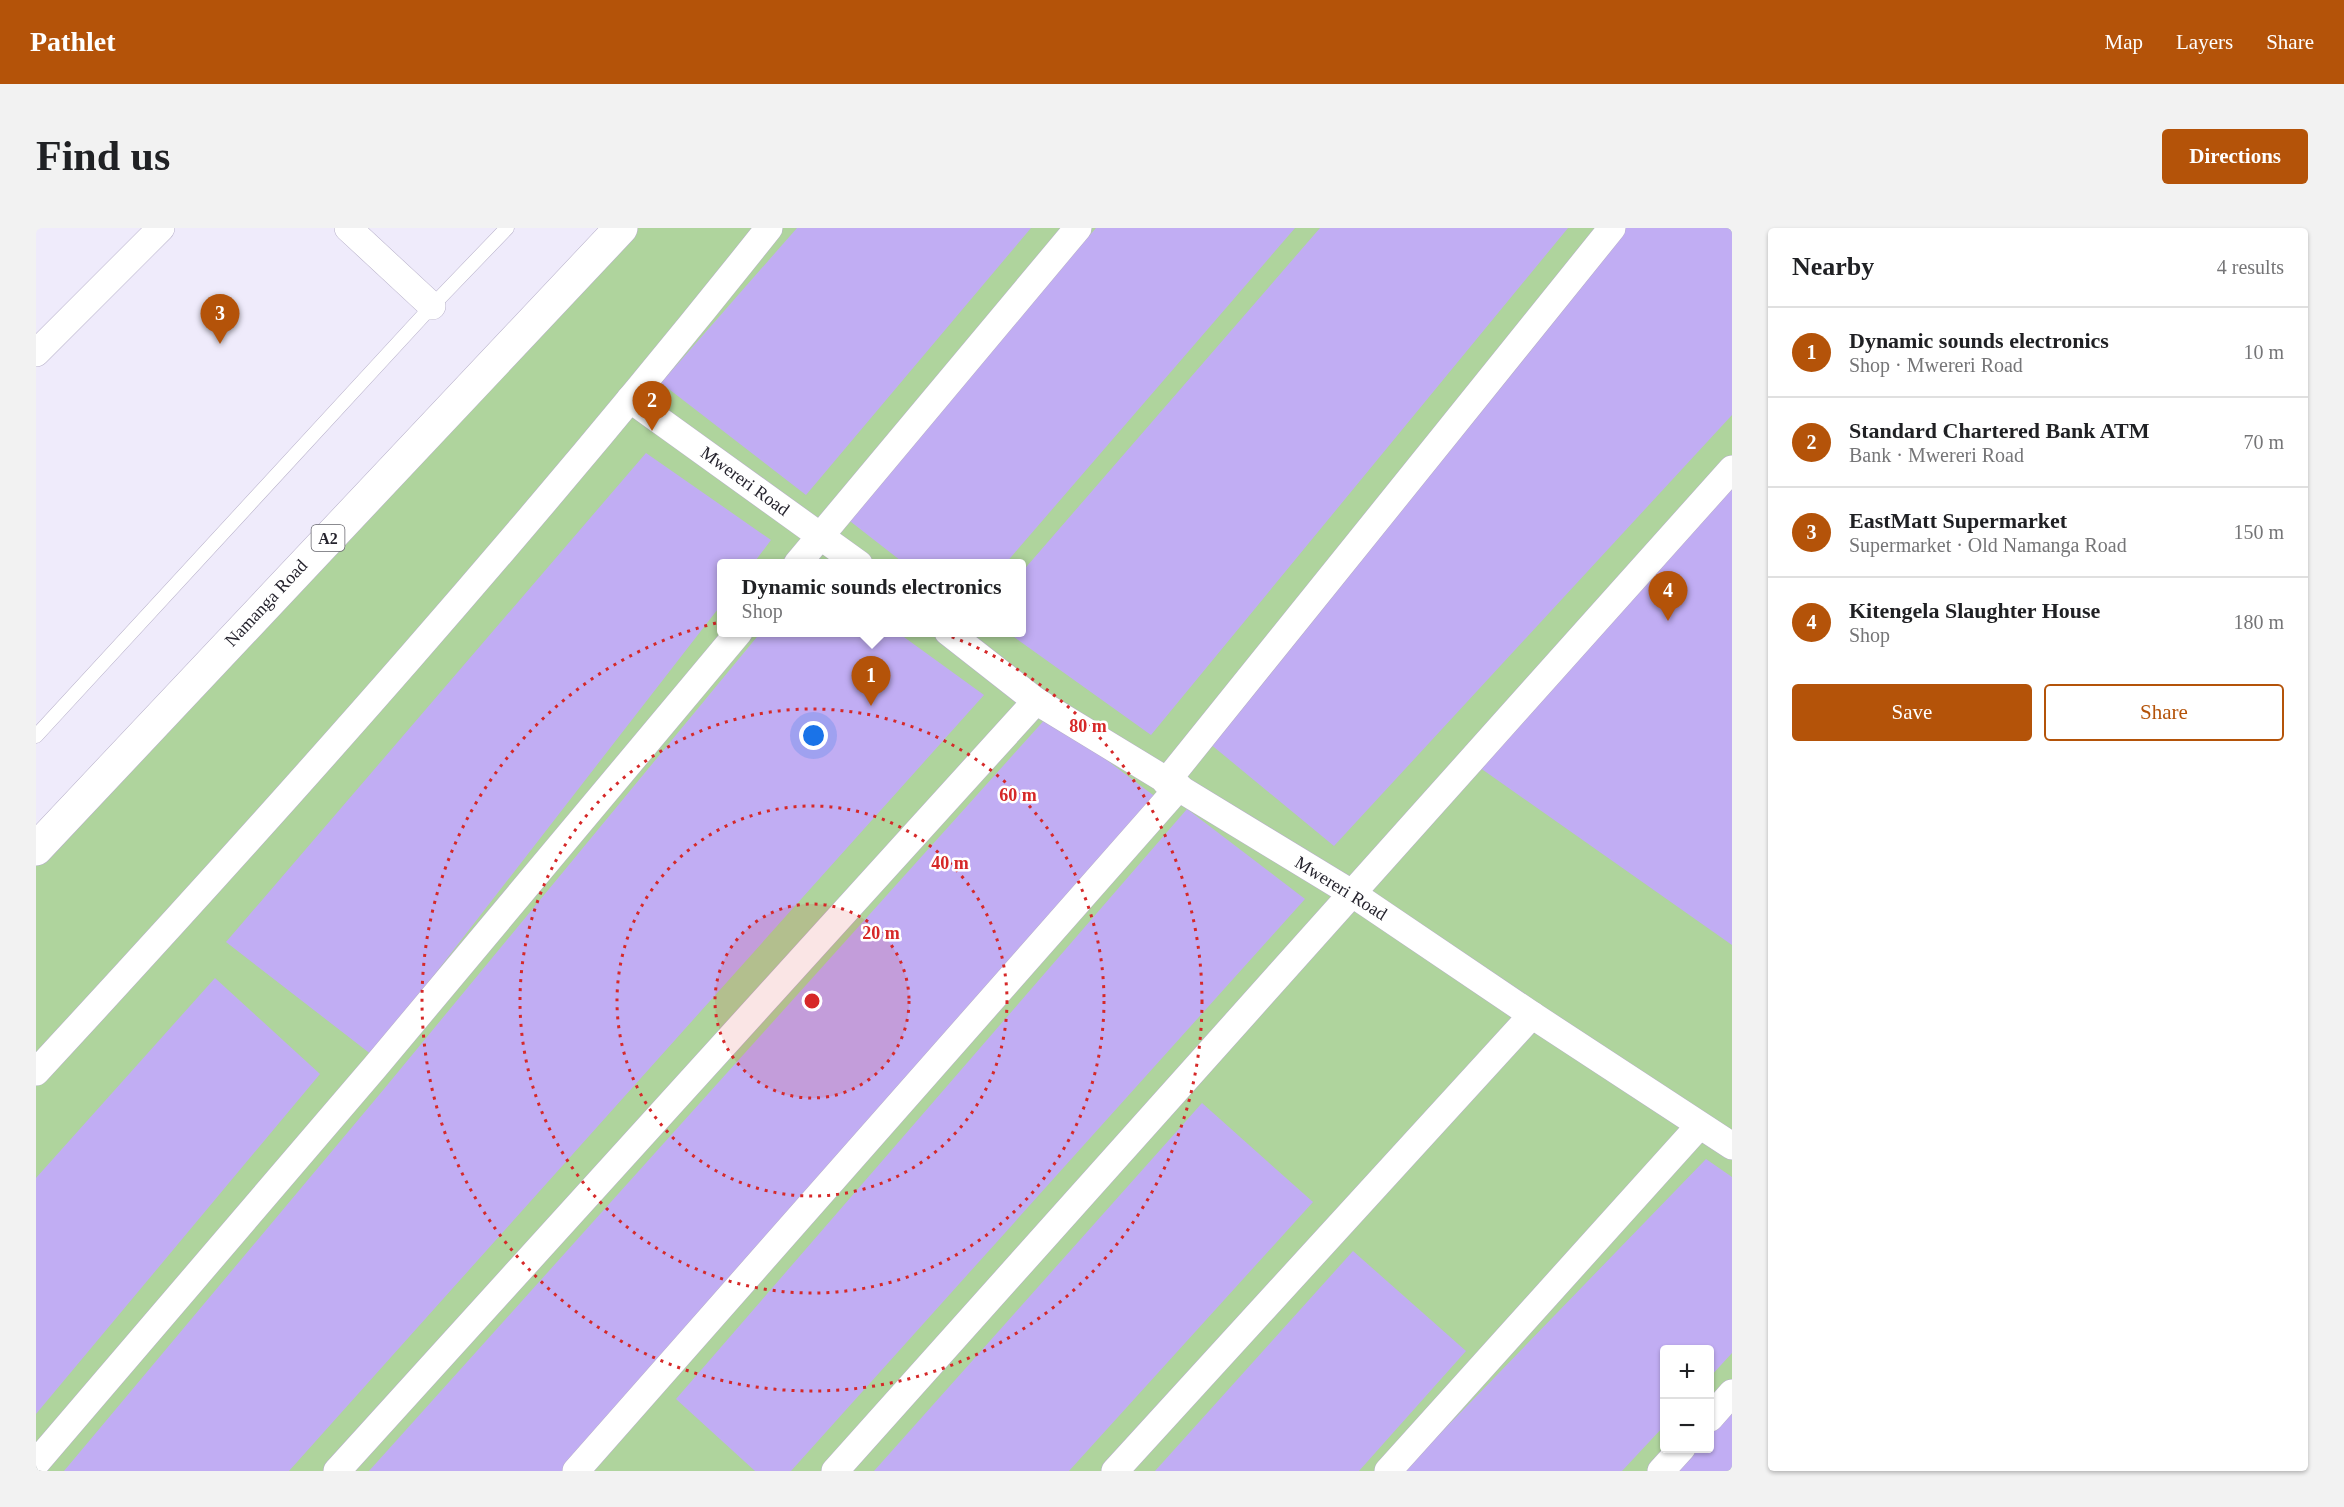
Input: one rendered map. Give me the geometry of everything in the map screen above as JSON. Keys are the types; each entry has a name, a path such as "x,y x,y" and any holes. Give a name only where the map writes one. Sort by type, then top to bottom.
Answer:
{"highway":[{"name":"Namanga Road","path":"36,849 615,230"}],"street":[{"path":"36,353 161,228"},
{"path":"348,228 432,306"},
{"path":"36,1072 377,697 630,399 769,228"},
{"path":"801,559 1078,228"},
{"path":"576,1471 1172,785 1612,228"},
{"name":"Mwereri Road","path":"630,399 852,559"},
{"path":"835,1471 1732,469"},
{"path":"36,1463 375,1067 736,637"},
{"name":"Mwereri Road","path":"953,637 1036,701 1353,894 1532,1016 1732,1146"},
{"path":"337,1471 1036,701"},
{"path":"1115,1471 1532,1016"},
{"path":"1388,1471 1699,1126"},
{"path":"1714,1413 1732,1393"},
{"path":"1661,1471 1678,1453"}],"lane":[{"path":"36,736 432,306 507,228"}],"green space":[{"path":"621,228 1732,228 1732,1471 36,1471 36,849"}],"building":[{"path":"797,228 1031,228 806,495 661,383"},
{"path":"1096,228 1295,228 1009,559 899,559 846,518"},
{"path":"1320,228 1568,228 1151,735 1014,637 1026,637 1026,567"},
{"path":"1618,228 1732,228 1732,415 1334,846 1209,743"},
{"path":"646,453 771,540 757,559 717,559 717,610 372,1055 226,942"},
{"path":"1732,476 1732,945 1476,765"},
{"path":"757,637 904,637 984,695 289,1471 64,1471 384,1089"},
{"path":"1048,716 1161,801 567,1471 369,1471"},
{"path":"1187,809 1305,899 791,1471 755,1471 676,1399"},
{"path":"215,978 320,1074 36,1414 36,1178"},
{"path":"1202,1103 1313,1202 1069,1471 874,1471"},
{"path":"1706,1159 1732,1177 1732,1353 1714,1373 1714,1345 1660,1345 1660,1430 1622,1471 1404,1471"},
{"path":"1353,1251 1466,1351 1359,1471 1155,1471"},
{"path":"1732,1408 1732,1471 1674,1471 1690,1453 1714,1453 1714,1428"}],"place":[{"name":"EastMatt Supermarket","path":"220,344"},
{"name":"Standard Chartered Bank ATM","path":"652,431"},
{"name":"Kitengela Slaughter House","path":"1668,621"},
{"name":"Dynamic sounds electronics","path":"871,706"}]}
